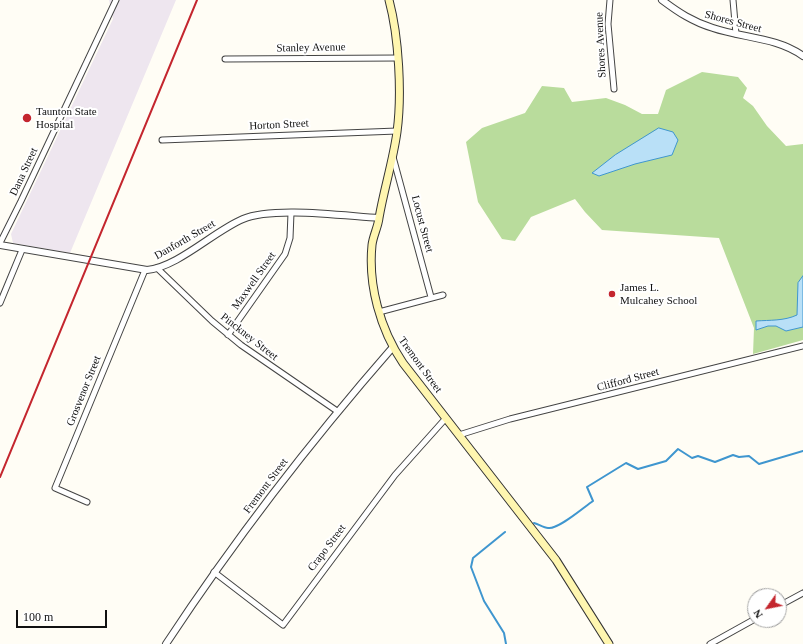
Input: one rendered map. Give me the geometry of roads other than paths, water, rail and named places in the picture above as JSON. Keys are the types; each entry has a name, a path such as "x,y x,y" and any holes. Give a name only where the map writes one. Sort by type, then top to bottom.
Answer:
{"main road":[{"name":"Tremont Street","path":"389,0 396,35 398,58 398,131 373,243 372,254 379,312 393,348 556,560 609,644"}],"street":[{"name":"Dana Street","path":"0,244 22,202 116,0"},
{"name":"Shores Avenue","path":"610,0 608,24 614,89"},
{"name":"Shores Street","path":"662,0 694,21 712,28 778,44 803,56"},
{"path":"733,0 736,34"},
{"name":"Stanley Avenue","path":"225,59 398,58"},
{"name":"Horton Street","path":"162,140 398,131"},
{"name":"Locust Street","path":"393,156 431,297"},
{"name":"Danforth Street","path":"0,244 22,250 145,270 158,268 242,219 263,214 291,213 379,218"},
{"name":"Maxwell Street","path":"228,335 285,254 290,238 291,213"},
{"path":"0,303 22,250"},
{"name":"Pinckney Street","path":"158,268 228,335 259,359 337,411"},
{"name":"Grosvenor Street","path":"87,502 55,488 145,270"},
{"path":"379,312 443,295"},
{"name":"Clifford Street","path":"459,435 510,419 803,346"},
{"name":"Fremont Street","path":"166,644 214,572 337,411 393,348"},
{"name":"Crapo Street","path":"214,572 284,625 395,476 446,418"},
{"path":"787,602 803,593"},
{"path":"710,644 747,623"}],"water":[{"path":"659,128 673,132 678,140 672,155 635,164 599,176 592,173 615,155"},
{"path":"803,276 803,327 786,331 776,326 768,326 756,330 756,321 782,319 797,315 798,283"}],"waterway":[{"path":"534,523 548,528 558,525 571,518 593,501 587,487 626,463 638,469 666,461 678,449 692,458 698,456 715,462 733,455 739,457 749,456 759,464 803,451"},
{"path":"505,532 473,558 471,567 484,601 504,633 506,644"}],"railway":[{"path":"0,477 197,0"}],"place":[{"name":"Taunton State Hospital","path":"27,118"},
{"name":"James L. Mulcahey School","path":"612,294"}]}
